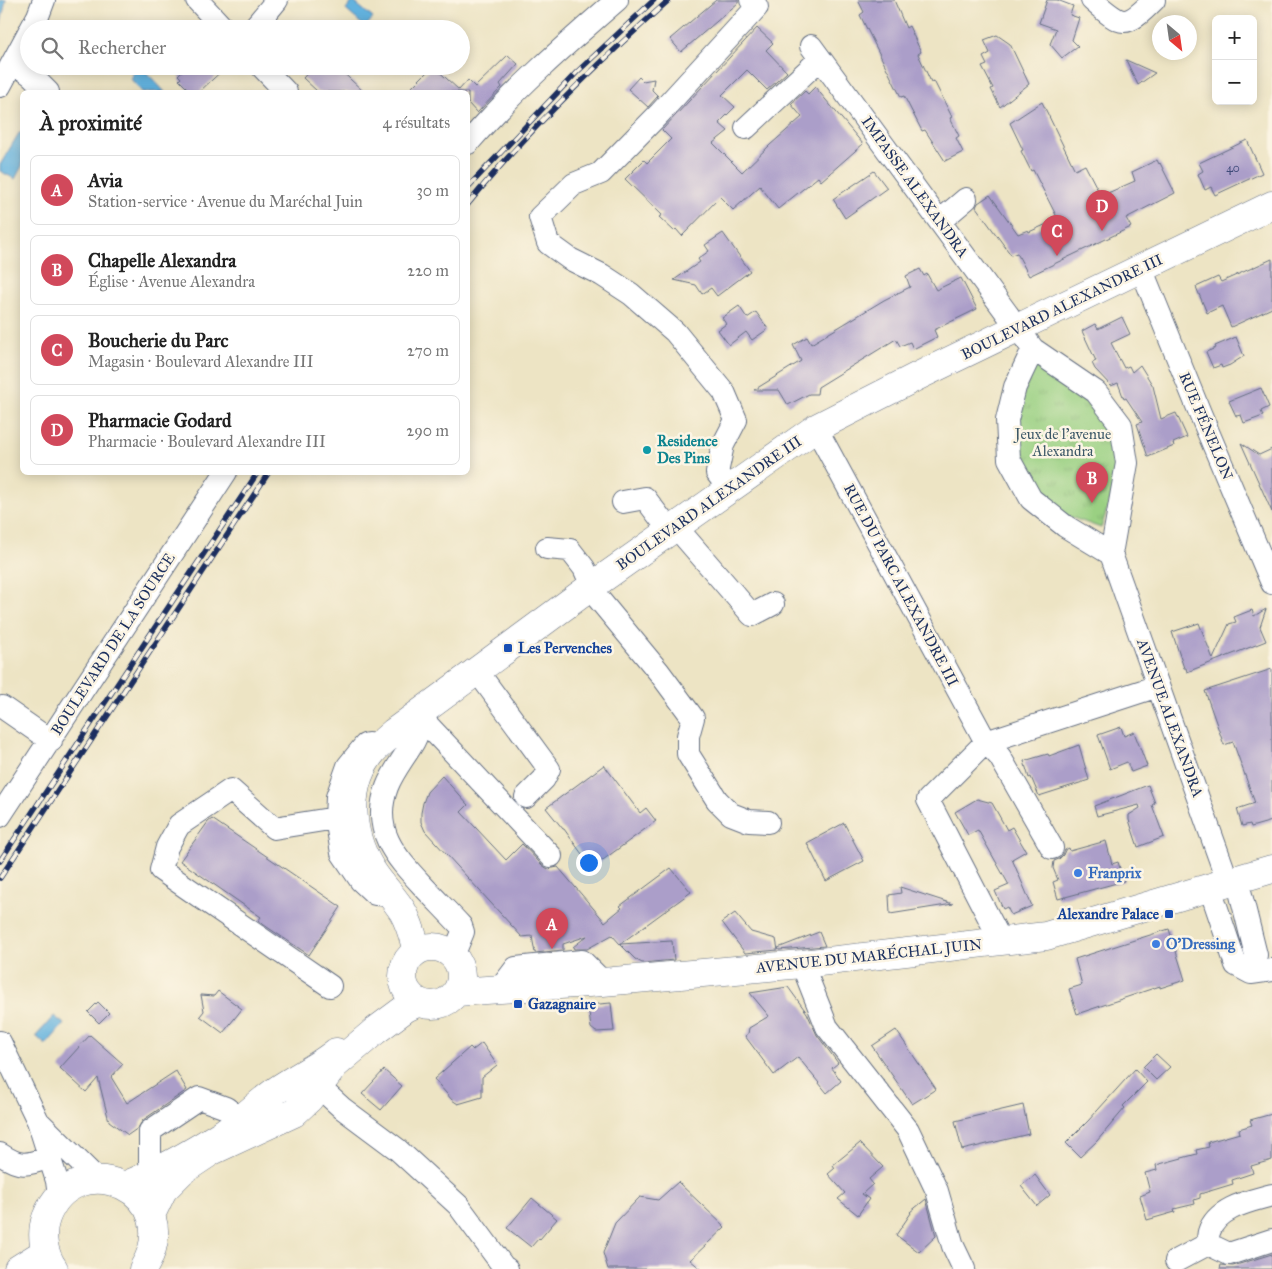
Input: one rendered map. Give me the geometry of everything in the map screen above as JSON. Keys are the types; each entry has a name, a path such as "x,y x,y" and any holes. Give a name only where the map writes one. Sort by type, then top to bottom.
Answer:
{"main road":[{"name":"BOULEVARD ALEXANDRE III","path":"418,951 410,924 391,895 371,870 355,832 353,811 355,791 363,768 374,751 394,732 420,717 477,671 592,586 816,428 916,377 1026,338 1141,268 1272,205"},
{"name":"AVENUE DU MARÉCHAL JUIN","path":"457,992 603,982 802,964 1046,936 1272,869"},
{"path":"436,947 445,950 453,956 461,972 461,982 457,992 450,1000 440,1004 429,1005 412,995 403,980 403,971 411,956 426,948 436,947"},
{"path":"151,1215 163,1190 182,1171 212,1151 294,1113 335,1065 406,1008 412,995"},
{"path":"124,1186 153,1173 223,1133 255,1106 277,1090 326,1061 369,1024 412,995"},
{"path":"18,1269 50,1261 43,1238 44,1222 50,1208 59,1196 69,1188 81,1182 98,1179 124,1186 135,1193 151,1215 154,1229 154,1244 150,1258 143,1269"}],"street":[{"path":"36,20 44,0"},
{"path":"197,0 216,20"},
{"path":"260,20 277,0"},
{"path":"470,140 480,128 557,52 617,0"},
{"path":"728,490 717,472 723,445 736,420 724,392 675,332 646,307 602,275 570,259 548,243 540,217 574,184 601,172 660,113 757,7 751,0"},
{"path":"1092,0 1109,14 1122,21 1132,20 1154,0"},
{"path":"0,86 20,49"},
{"name":"IMPASSE ALEXANDRA","path":"757,126 820,58 1026,338"},
{"path":"13,62 20,67"},
{"path":"31,75 46,90"},
{"path":"269,75 281,90"},
{"path":"940,221 966,199"},
{"name":"RUE FÉNELON","path":"1141,268 1272,582"},
{"path":"1026,338 1008,420 1009,459 1031,500 1065,526 1111,554"},
{"name":"AVENUE ALEXANDRA","path":"1026,338 1096,392 1121,425 1127,464 1111,554 1225,883 1236,965 1262,972"},
{"name":"RUE DU PARC ALEXANDRE III","path":"816,428 986,742 1000,757 1052,848"},
{"name":"BOULEVARD DE LA SOURCE","path":"0,816 224,475"},
{"path":"623,502 645,498 752,615 773,604"},
{"path":"547,548 570,550 584,568 597,597 659,672 693,718 688,736 688,754 717,800 731,814 749,822 768,822"},
{"path":"477,671 549,769 544,779 526,796"},
{"path":"1002,942 928,800 986,742 1158,686"},
{"path":"2,707 51,741"},
{"path":"420,717 551,856"},
{"path":"420,717 414,740 398,764 387,787 382,806 382,823 386,838 398,859 460,926 463,932 453,956"},
{"path":"391,895 375,894 361,881 342,853 336,818 337,797 348,766 365,745 394,732"},
{"path":"330,986 161,870 167,847 179,825 231,790 274,828 336,818"},
{"path":"802,964 827,1027 908,1130 937,1191 953,1246 964,1269"},
{"path":"0,1042 38,1122 58,1181 59,1196"},
{"path":"318,1087 342,1108 398,1149 458,1205 503,1266 508,1269"},
{"path":"153,1173 150,1161 150,1131 198,1098 226,1108 240,1119"},
{"path":"38,1122 98,1179"},
{"path":"0,1154 16,1164 37,1162 49,1157"},
{"path":"1208,1244 1209,1232 1218,1218 1235,1206 1272,1195"},
{"path":"1208,1244 1229,1254 1272,1240"},
{"path":"1176,1261 1208,1244"}],"green space":[{"name":"Jeux de l'avenue Alexandra","path":"1034,364 1097,410 1116,451 1112,494 1101,528 1065,515 1039,491 1018,453 1016,416"}],"water":[{"path":"0,0 6,0 0,28"},
{"path":"353,1 373,18 371,20 357,20 346,10"},
{"path":"132,75 149,75 163,90 140,90 131,79"},
{"path":"20,133 20,170 15,179 0,171 0,165"},
{"path":"54,1016 64,1024 46,1045 36,1036"}],"building":[{"path":"716,0 738,0 738,3 681,52 670,39"},
{"path":"858,0 894,0 906,28 909,26 921,52 918,54 931,82 934,81 952,117 950,118 959,136 956,138 963,152 945,161 925,130 922,131 904,96 901,97 860,15 864,12"},
{"path":"1047,0 1057,0 1073,6 1070,15 1079,18 1072,40 1078,46 1062,58 1050,44 1056,29 1039,23"},
{"path":"757,28 773,43 766,50 787,72 767,90 747,70 722,95 735,107 719,123 728,131 713,143 742,172 802,117 791,104 805,91 808,94 815,87 863,144 821,181 818,177 778,209 760,186 733,210 720,197 682,236 676,229 674,231 659,217 662,215 625,179 644,160 647,163 671,139 662,130"},
{"path":"997,35 1010,44 1029,84 1000,107 982,67 987,65 983,57 990,53 984,40"},
{"path":"508,55 518,64 500,84 502,87 477,113 470,105 470,90 459,90 468,80 475,87"},
{"path":"1126,60 1155,73 1138,85"},
{"path":"178,75 217,75 201,90 189,90 179,80 181,78"},
{"path":"306,75 346,75 362,90 316,90 303,78"},
{"path":"424,75 443,75 459,90 409,90"},
{"path":"639,77 643,81 654,79 652,90 658,96 648,107 628,89"},
{"path":"1042,102 1075,170 1085,165 1101,196 1135,181 1132,172 1157,160 1175,193 1126,218 1131,227 1029,276 1017,253 1011,255 976,207 978,203 990,195 1018,234 1028,230 1029,232 1058,219 1021,151 1023,150 1010,123"},
{"path":"1247,140 1262,173 1215,195 1211,187 1205,190 1198,174 1203,171 1199,163"},
{"path":"874,171 887,188 845,218 833,199"},
{"path":"723,233 750,271 717,296 711,288 702,294 696,285 674,280 700,262 698,259 709,251 705,245"},
{"path":"1272,259 1272,308 1231,327 1222,306 1207,313 1196,287 1218,277 1221,282"},
{"path":"920,269 924,276 927,274 936,290 961,278 977,309 934,330 937,337 913,349 910,342 900,346 896,339 818,387 817,394 809,394 788,405 779,390 754,390 801,361 793,345 807,337 811,344 884,300 910,287 906,276"},
{"path":"739,306 747,318 756,312 768,329 752,340 746,332 729,345 718,330 726,324 722,318"},
{"path":"1122,317 1130,334 1111,343 1124,368 1129,366 1132,372 1140,365 1153,386 1161,419 1176,413 1187,437 1173,443 1174,446 1148,457 1137,424 1142,422 1126,398 1124,399 1118,383 1111,386 1095,369 1092,363 1096,361 1082,331 1095,324 1098,329"},
{"path":"1236,337 1244,356 1230,365 1222,368 1221,365 1213,368 1206,352"},
{"path":"1261,388 1269,407 1261,411 1263,416 1244,423 1241,415 1236,416 1229,401"},
{"path":"1241,443 1259,455 1272,449 1272,512"},
{"path":"1266,609 1260,627 1266,641 1187,672 1172,632 1199,623 1213,659 1229,624 1236,622 1234,617 1252,610 1254,616"},
{"path":"1272,669 1272,821 1251,827 1250,824 1242,826 1237,809 1255,803 1233,742 1224,745 1205,691"},
{"path":"1121,727 1124,736 1134,732 1147,766 1131,772 1127,762 1110,769 1098,735"},
{"path":"1079,745 1089,780 1039,796 1031,777 1029,778 1024,761 1048,754 1049,756"},
{"path":"604,765 640,813 646,808 656,821 592,868 564,829 546,808"},
{"path":"442,776 468,805 461,812 506,860 522,844 548,869 558,867 605,922 622,908 620,906 671,868 691,892 620,944 612,935 587,949 574,949 573,947 587,936 563,944 563,950 535,953 532,936 522,937 425,831 421,822 423,803 427,792"},
{"path":"1148,785 1155,803 1152,805 1164,837 1138,847 1129,815 1140,808 1139,805 1097,816 1094,806"},
{"path":"977,799 992,803 1007,830 1012,827 1026,851 1012,859 1032,906 1011,915 1007,907 1003,909 995,891 1009,885 978,830 968,835 955,812"},
{"path":"212,819 341,907 309,955 258,921 261,917 180,861"},
{"path":"844,823 864,861 826,881 807,843"},
{"path":"1106,841 1112,864 1118,862 1124,881 1058,899 1053,882 1058,880 1053,868 1054,861 1059,859 1065,850 1069,848 1070,851"},
{"path":"900,887 953,904 890,914 889,895 901,893"},
{"path":"735,913 751,932 776,939 778,950 745,953 722,922"},
{"path":"1169,929 1185,980 1160,988 1160,986 1077,1014 1069,989 1082,985 1075,959"},
{"path":"819,932 825,946 779,950 778,948"},
{"path":"672,941 674,960 642,963 635,959 620,944"},
{"path":"788,987 807,1013 817,1035 838,1063 832,1068 841,1081 827,1093 798,1057 774,1075 745,1036 748,1034 749,1028 769,1016 750,993"},
{"path":"218,991 242,1009 223,1033 200,1016 204,1011 201,995 214,996"},
{"path":"98,1002 109,1013 99,1023 88,1012"},
{"path":"611,1003 614,1031 596,1032 591,1028 588,1005"},
{"path":"896,1030 936,1089 912,1104 872,1046"},
{"path":"90,1035 123,1064 111,1077 127,1103 176,1071 187,1090 143,1120 138,1128 128,1135 109,1121 98,1078 86,1092 60,1068"},
{"path":"482,1043 497,1065 482,1077 482,1097 458,1104 452,1100 434,1079 470,1047 473,1050"},
{"path":"1156,1054 1170,1067 1156,1080 1143,1067"},
{"path":"1135,1069 1147,1082 1123,1106 1125,1108 1097,1141 1080,1157 1066,1143"},
{"path":"384,1070 402,1086 381,1110 362,1094"},
{"path":"1023,1105 1029,1134 962,1150 955,1121"},
{"path":"1272,1114 1272,1160 1251,1166 1253,1173 1232,1180 1233,1184 1200,1194 1200,1198 1194,1200 1195,1204 1174,1209 1175,1212 1147,1220 1140,1196 1150,1192 1145,1173 1157,1170 1156,1165 1197,1154 1196,1150 1209,1147 1208,1142 1240,1133 1239,1129 1252,1125 1250,1120"},
{"path":"860,1143 883,1167 869,1179 873,1184 862,1194 869,1199 858,1215 838,1199 845,1193 828,1174 835,1168 833,1165"},
{"path":"1035,1175 1050,1195 1037,1206 1021,1186"},
{"path":"678,1182 725,1227 690,1260 701,1269 608,1269 603,1253 615,1223 640,1197 658,1200"},
{"path":"532,1198 557,1219 531,1247 507,1228"},
{"path":"926,1199 936,1236 919,1252 896,1235 910,1212"},
{"path":"1272,1254 1272,1269 1220,1269 1221,1265 1233,1266"}],"railway":[{"path":"470,185 577,72 654,0"},
{"path":"470,202 564,98 669,0"},
{"path":"0,861 256,475"},
{"path":"0,878 267,475"}],"place":[{"name":"Pharmacie Godard","path":"1102,231"},
{"name":"Boucherie du Parc","path":"1057,256"},
{"name":"Residence Des Pins","path":"647,450"},
{"name":"Chapelle Alexandra","path":"1092,503"},
{"name":"Les Pervenches","path":"508,648"},
{"name":"Franprix","path":"1078,873"},
{"name":"Alexandre Palace","path":"1169,914"},
{"name":"O'Dressing","path":"1156,944"},
{"name":"Avia","path":"552,949"},
{"name":"Gazagnaire","path":"518,1004"}]}
